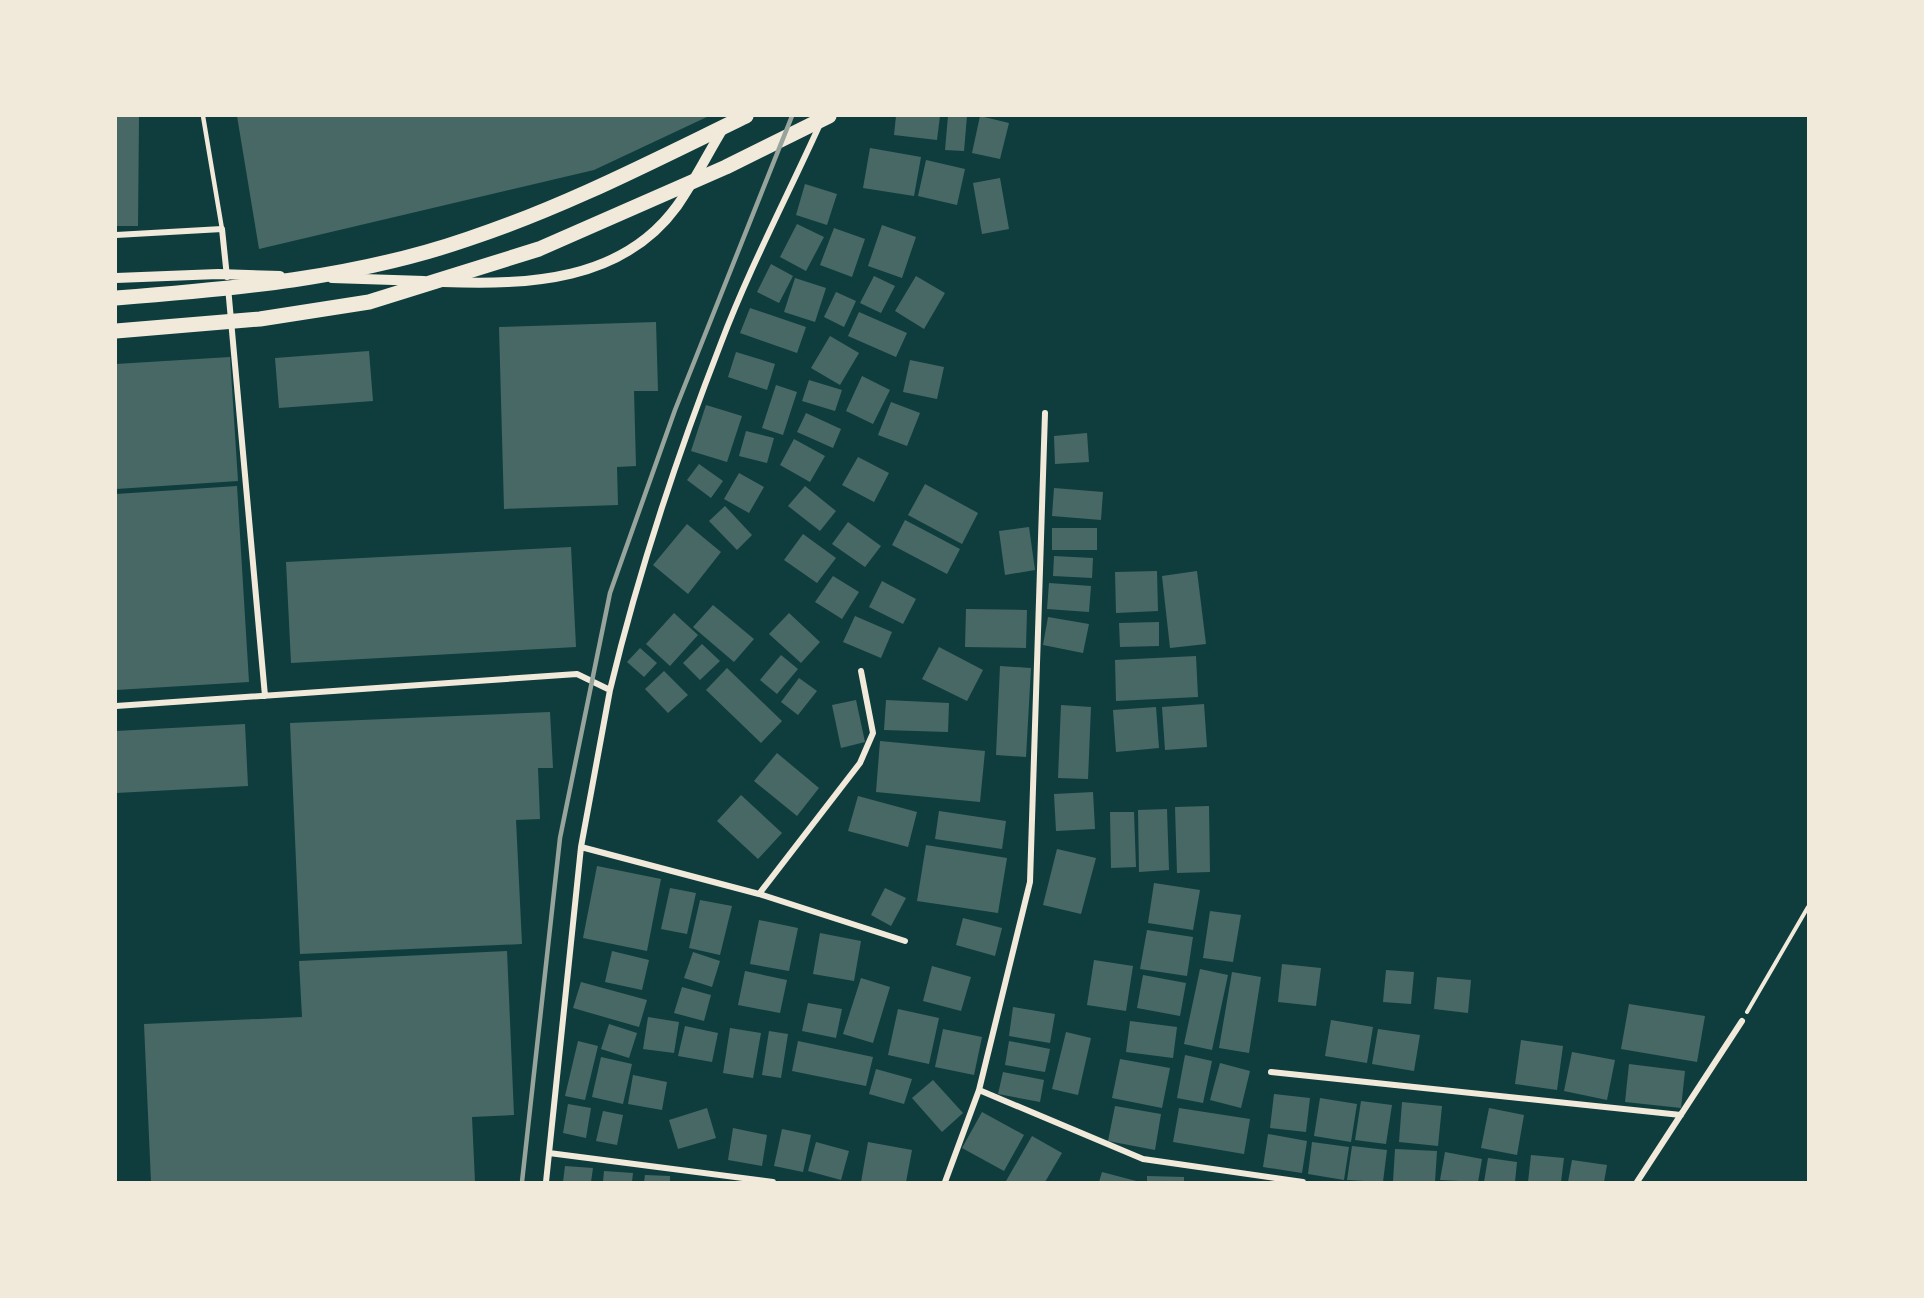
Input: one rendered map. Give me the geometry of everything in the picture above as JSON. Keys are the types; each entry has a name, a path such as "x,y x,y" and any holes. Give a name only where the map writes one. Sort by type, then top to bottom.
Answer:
{"main road":[{"path":"116,298 233,289 366,267 467,240 558,207 746,116"},
{"path":"116,331 260,319 369,302 539,249 726,167 830,116"}],"street":[{"path":"116,278 226,274 502,284 573,274 611,261 645,241 676,207 730,116"},
{"path":"546,1182 581,847 610,690 627,620 669,490 721,342 824,116"},
{"path":"116,235 222,229 265,696"},
{"path":"945,1182 979,1090 1030,882 1045,412"},
{"path":"759,894 860,764 873,733 861,671"},
{"path":"116,706 577,674 610,690"},
{"path":"581,847 759,894 905,941"},
{"path":"1637,1182 1742,1021"},
{"path":"1271,1072 1681,1115"},
{"path":"979,1090 1143,1160 1303,1182"},
{"path":"549,1153 773,1182"}],"lane":[{"path":"203,116 222,229"}],"path":[{"path":"1742,1021 1809,907"}],"building":[{"path":"116,116 139,116 138,226 116,226"},
{"path":"237,116 709,116 594,170 259,249"},
{"path":"896,116 940,116 937,140 894,135"},
{"path":"948,116 967,116 964,151 945,150"},
{"path":"980,116 1009,123 1000,159 972,153"},
{"path":"870,148 921,157 914,196 863,188"},
{"path":"926,160 965,169 957,205 918,196"},
{"path":"1000,178 1009,229 982,234 973,183"},
{"path":"805,184 837,194 827,225 796,215"},
{"path":"797,224 824,237 806,271 780,257"},
{"path":"882,225 916,237 902,278 868,266"},
{"path":"834,228 865,239 852,277 820,265"},
{"path":"771,264 793,276 779,303 757,292"},
{"path":"874,276 895,286 881,313 860,303"},
{"path":"916,276 945,293 924,329 895,311"},
{"path":"795,278 826,288 815,322 784,312"},
{"path":"836,292 856,301 844,327 824,317"},
{"path":"750,308 806,327 797,353 740,333"},
{"path":"859,312 907,333 896,357 848,336"},
{"path":"656,322 658,391 634,391 636,466 617,467 618,505 504,509 499,327"},
{"path":"830,336 859,353 840,385 811,368"},
{"path":"369,351 373,401 279,408 275,358"},
{"path":"736,352 775,364 767,390 728,377"},
{"path":"230,357 238,481 116,489 116,364"},
{"path":"910,360 944,367 937,399 903,392"},
{"path":"862,376 890,390 873,424 846,411"},
{"path":"809,380 842,390 835,411 802,401"},
{"path":"776,385 797,392 783,435 762,428"},
{"path":"891,402 920,413 907,446 878,435"},
{"path":"706,405 742,416 727,462 691,451"},
{"path":"806,413 841,429 833,448 797,432"},
{"path":"746,431 774,438 767,463 739,456"},
{"path":"1087,433 1089,462 1055,464 1054,436"},
{"path":"794,439 825,456 810,482 780,465"},
{"path":"858,457 889,473 874,502 842,485"},
{"path":"699,464 723,481 711,498 687,480"},
{"path":"739,473 764,487 749,513 724,499"},
{"path":"925,484 978,513 962,544 908,515"},
{"path":"237,486 249,682 116,690 116,494"},
{"path":"805,486 836,511 820,531 788,506"},
{"path":"1054,488 1103,492 1101,520 1052,516"},
{"path":"725,506 752,535 737,550 709,521"},
{"path":"905,520 960,549 947,574 892,545"},
{"path":"848,522 881,546 865,567 832,544"},
{"path":"687,524 721,552 688,594 653,565"},
{"path":"1029,527 1035,570 1005,575 999,531"},
{"path":"1052,528 1097,528 1097,550 1052,550"},
{"path":"803,534 836,558 817,583 784,560"},
{"path":"571,547 576,647 291,663 286,562"},
{"path":"1054,556 1093,558 1092,578 1053,576"},
{"path":"1157,571 1158,611 1116,613 1115,572"},
{"path":"1197,571 1206,644 1170,648 1162,576"},
{"path":"833,576 859,592 842,619 815,602"},
{"path":"882,581 916,599 903,624 869,607"},
{"path":"1049,583 1091,586 1089,612 1047,609"},
{"path":"713,605 754,639 734,662 693,627"},
{"path":"966,609 1027,610 1026,648 965,647"},
{"path":"674,613 698,635 670,666 646,644"},
{"path":"789,613 820,642 801,663 769,634"},
{"path":"855,616 892,632 881,658 843,642"},
{"path":"1048,617 1089,624 1083,653 1043,645"},
{"path":"1159,622 1159,646 1120,647 1119,623"},
{"path":"702,644 720,661 700,680 683,663"},
{"path":"939,647 983,670 967,701 922,679"},
{"path":"640,648 657,663 644,677 627,662"},
{"path":"781,655 798,669 777,694 760,680"},
{"path":"1196,656 1198,697 1116,701 1115,660"},
{"path":"1000,666 1031,668 1026,757 996,755"},
{"path":"727,668 782,721 761,743 706,690"},
{"path":"664,671 688,695 668,713 645,689"},
{"path":"799,678 817,691 798,715 781,702"},
{"path":"856,700 865,742 841,748 832,705"},
{"path":"886,700 949,703 948,732 884,730"},
{"path":"1204,704 1207,747 1165,750 1162,707"},
{"path":"1061,705 1091,707 1088,779 1058,778"},
{"path":"1156,707 1159,748 1116,752 1113,710"},
{"path":"550,712 553,768 538,768 540,819 516,820 522,944 300,954 290,723"},
{"path":"245,724 248,786 116,793 116,731"},
{"path":"880,741 985,751 980,802 876,792"},
{"path":"777,753 819,788 797,816 754,781"},
{"path":"1093,792 1095,829 1056,831 1054,794"},
{"path":"741,795 782,833 758,859 717,821"},
{"path":"858,796 917,812 908,847 848,831"},
{"path":"1209,806 1210,872 1177,873 1175,807"},
{"path":"1167,809 1169,870 1139,872 1138,810"},
{"path":"939,811 1006,821 1002,849 935,839"},
{"path":"1110,812 1134,812 1136,867 1111,868"},
{"path":"926,845 1007,858 998,913 917,901"},
{"path":"1057,849 1096,858 1081,914 1043,905"},
{"path":"597,866 661,879 647,951 583,938"},
{"path":"1154,883 1200,890 1193,930 1148,923"},
{"path":"670,888 696,893 687,934 661,929"},
{"path":"885,888 906,898 891,926 871,915"},
{"path":"700,900 732,906 720,955 689,948"},
{"path":"1210,911 1241,915 1233,962 1203,958"},
{"path":"963,918 1002,928 995,956 956,945"},
{"path":"759,920 798,928 789,971 750,964"},
{"path":"1147,930 1193,937 1187,976 1140,969"},
{"path":"820,933 861,941 854,981 813,974"},
{"path":"507,951 514,1115 472,1117 475,1182 151,1182 144,1024 302,1017 299,961"},
{"path":"612,951 649,960 642,990 605,982"},
{"path":"693,952 720,961 712,987 684,978"},
{"path":"1094,960 1133,966 1126,1011 1087,1005"},
{"path":"1282,964 1321,968 1316,1006 1278,1002"},
{"path":"932,966 971,977 961,1011 923,1001"},
{"path":"1200,969 1228,975 1212,1050 1184,1044"},
{"path":"1386,970 1414,972 1411,1004 1383,1002"},
{"path":"745,971 787,980 780,1013 738,1005"},
{"path":"1232,972 1261,977 1249,1053 1219,1048"},
{"path":"1143,975 1186,983 1180,1016 1137,1008"},
{"path":"1437,977 1471,980 1468,1013 1434,1009"},
{"path":"861,978 890,987 873,1043 843,1034"},
{"path":"581,982 647,1000 639,1027 573,1008"},
{"path":"682,987 711,995 704,1021 674,1013"},
{"path":"808,1003 842,1009 836,1038 802,1031"},
{"path":"1629,1004 1705,1016 1697,1062 1621,1049"},
{"path":"1013,1007 1055,1014 1050,1043 1009,1036"},
{"path":"898,1009 939,1018 929,1064 888,1055"},
{"path":"648,1017 679,1022 674,1053 643,1049"},
{"path":"1331,1020 1373,1027 1367,1063 1325,1056"},
{"path":"1130,1021 1177,1027 1173,1058 1126,1052"},
{"path":"609,1024 637,1033 629,1058 601,1049"},
{"path":"685,1026 718,1033 712,1062 678,1056"},
{"path":"730,1028 761,1033 753,1078 723,1073"},
{"path":"943,1029 982,1037 974,1075 935,1067"},
{"path":"1378,1029 1420,1035 1414,1071 1372,1064"},
{"path":"769,1031 788,1034 781,1078 762,1075"},
{"path":"1066,1032 1091,1038 1078,1095 1052,1089"},
{"path":"1521,1040 1563,1046 1557,1090 1515,1084"},
{"path":"578,1041 598,1046 585,1100 565,1096"},
{"path":"798,1041 873,1057 866,1086 792,1071"},
{"path":"1009,1041 1050,1049 1045,1072 1005,1065"},
{"path":"1572,1052 1615,1060 1607,1100 1564,1091"},
{"path":"1185,1055 1212,1061 1203,1103 1177,1098"},
{"path":"601,1057 632,1064 623,1104 592,1097"},
{"path":"1120,1059 1170,1068 1162,1108 1112,1098"},
{"path":"1220,1063 1250,1071 1241,1108 1210,1100"},
{"path":"1629,1064 1685,1071 1681,1108 1625,1102"},
{"path":"876,1069 912,1079 904,1104 869,1094"},
{"path":"1003,1072 1044,1080 1040,1102 998,1094"},
{"path":"633,1075 667,1082 662,1110 628,1104"},
{"path":"933,1080 963,1113 942,1132 912,1098"},
{"path":"1274,1094 1310,1098 1306,1132 1270,1128"},
{"path":"1320,1098 1357,1104 1351,1142 1314,1136"},
{"path":"1361,1101 1392,1105 1386,1144 1355,1140"},
{"path":"1402,1102 1442,1106 1438,1146 1399,1142"},
{"path":"568,1104 591,1108 586,1138 563,1133"},
{"path":"1115,1106 1161,1114 1155,1150 1108,1141"},
{"path":"707,1108 716,1138 678,1149 669,1120"},
{"path":"1179,1108 1250,1119 1244,1154 1173,1142"},
{"path":"1489,1108 1524,1115 1517,1155 1481,1148"},
{"path":"603,1111 623,1115 617,1145 596,1141"},
{"path":"982,1112 1024,1135 1004,1171 962,1148"},
{"path":"733,1128 767,1135 762,1166 728,1160"},
{"path":"782,1129 811,1135 803,1172 774,1166"},
{"path":"1268,1134 1307,1141 1302,1173 1263,1167"},
{"path":"1032,1136 1062,1153 1045,1182 1006,1181"},
{"path":"816,1142 849,1151 841,1180 808,1171"},
{"path":"868,1142 912,1150 906,1182 861,1182"},
{"path":"1312,1142 1349,1147 1344,1180 1308,1174"},
{"path":"1352,1146 1387,1150 1383,1182 1347,1180"},
{"path":"1395,1149 1437,1151 1435,1182 1393,1182"},
{"path":"1445,1152 1482,1159 1478,1182 1440,1180"},
{"path":"1531,1155 1564,1158 1561,1182 1528,1182"},
{"path":"1488,1158 1517,1162 1515,1182 1484,1182"},
{"path":"1572,1160 1607,1165 1604,1182 1568,1182"},
{"path":"565,1166 593,1168 591,1182 563,1182"},
{"path":"604,1171 633,1173 632,1182 603,1182"},
{"path":"1102,1172 1140,1182 1099,1182"},
{"path":"645,1175 670,1176 670,1182 644,1182"},
{"path":"1147,1176 1184,1177 1184,1182 1147,1182"}],"railway":[{"path":"522,1182 560,838 610,593 675,410 792,116"}]}
